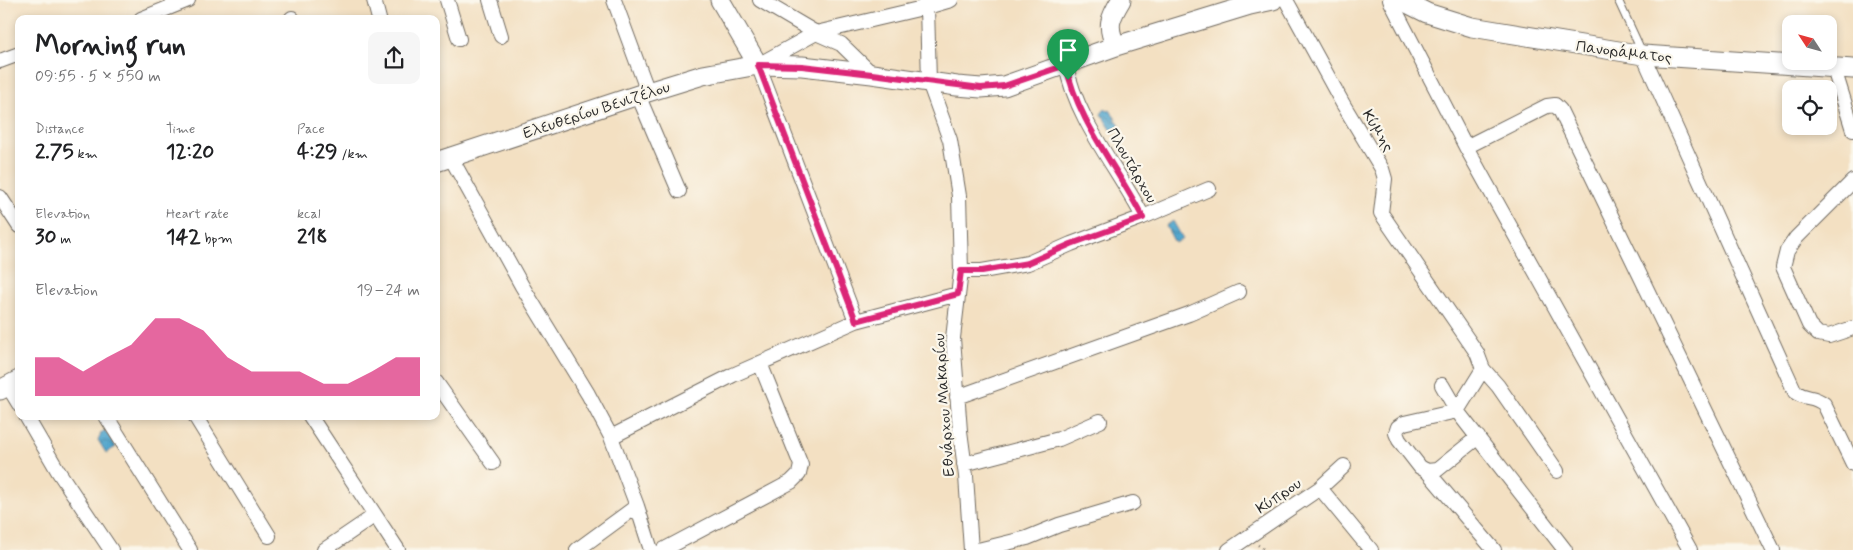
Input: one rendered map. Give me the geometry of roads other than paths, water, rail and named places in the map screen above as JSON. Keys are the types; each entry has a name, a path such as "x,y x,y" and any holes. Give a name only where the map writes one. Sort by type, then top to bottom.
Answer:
{"street":[{"path":"151,15 188,0"},
{"path":"374,0 378,15"},
{"path":"447,0 459,39"},
{"path":"490,0 501,36"},
{"path":"614,0 643,93 679,191"},
{"path":"720,0 758,65 856,321"},
{"path":"760,0 816,33 841,44 872,74"},
{"path":"758,65 816,33 926,4 951,0"},
{"path":"1121,0 1111,19 1109,28 1110,35 1116,46 1250,5 1274,0"},
{"name":"Κύμης","path":"1286,0 1343,104 1382,168 1385,179 1381,213 1478,353 1483,369 1498,386 1557,472"},
{"path":"1390,0 1466,147 1690,550"},
{"name":"Πανοράματος","path":"1401,0 1426,13 1472,27 1643,55 1782,65"},
{"name":"Εθνάρχου Μακαρίου","path":"926,4 929,82 950,140 959,196 961,271 953,338 971,550"},
{"name":"Ελευθερίου Βενιζέλου","path":"443,159 703,75 758,65 802,66 981,88 1004,86 1116,46"},
{"path":"0,61 15,55"},
{"path":"1643,55 1795,392 1802,397 1817,398 1824,404 1853,464"},
{"name":"Πλουτάρχου","path":"961,271 982,271 1028,263 1071,244 1143,218 1095,136 1068,80 1066,65"},
{"name":"Πανοράματος","path":"1838,69 1853,69"},
{"path":"1834,70 1853,130"},
{"path":"1466,147 1547,106 1555,105 1560,110 1773,550"},
{"path":"443,159 588,394 611,437 651,550"},
{"path":"1853,180 1796,238 1787,251 1783,267 1809,325 1818,334 1829,336 1853,328"},
{"path":"1143,218 1209,189"},
{"path":"0,197 15,220"},
{"path":"957,397 1188,314 1239,292"},
{"path":"611,437 733,375 856,321 958,294"},
{"path":"663,550 791,482 799,474 801,465 760,363"},
{"path":"1483,369 1457,411 1404,423 1398,427 1396,433 1399,440 1420,467 1427,471 1494,550"},
{"path":"9,385 15,396"},
{"path":"1442,385 1457,411 1565,550"},
{"path":"440,388 493,463"},
{"path":"28,420 58,471 111,550"},
{"path":"109,420 190,550"},
{"path":"197,420 269,536"},
{"path":"313,420 398,550"},
{"path":"964,464 1059,439 1100,421"},
{"path":"1427,471 1437,470 1478,438"},
{"name":"Κύπρου","path":"1230,550 1320,488 1344,466"},
{"path":"1320,488 1371,550"},
{"path":"978,550 1027,538 1059,525 1133,504"},
{"path":"577,550 637,506"},
{"path":"324,550 374,516"}],"lane":[{"path":"1618,0 1643,55"}],"water":[{"path":"1105,109 1110,110 1120,126 1112,131 1101,114"},
{"path":"1173,221 1183,239 1175,243 1166,226"},
{"path":"105,430 116,447 106,453 98,440 101,433"}]}
